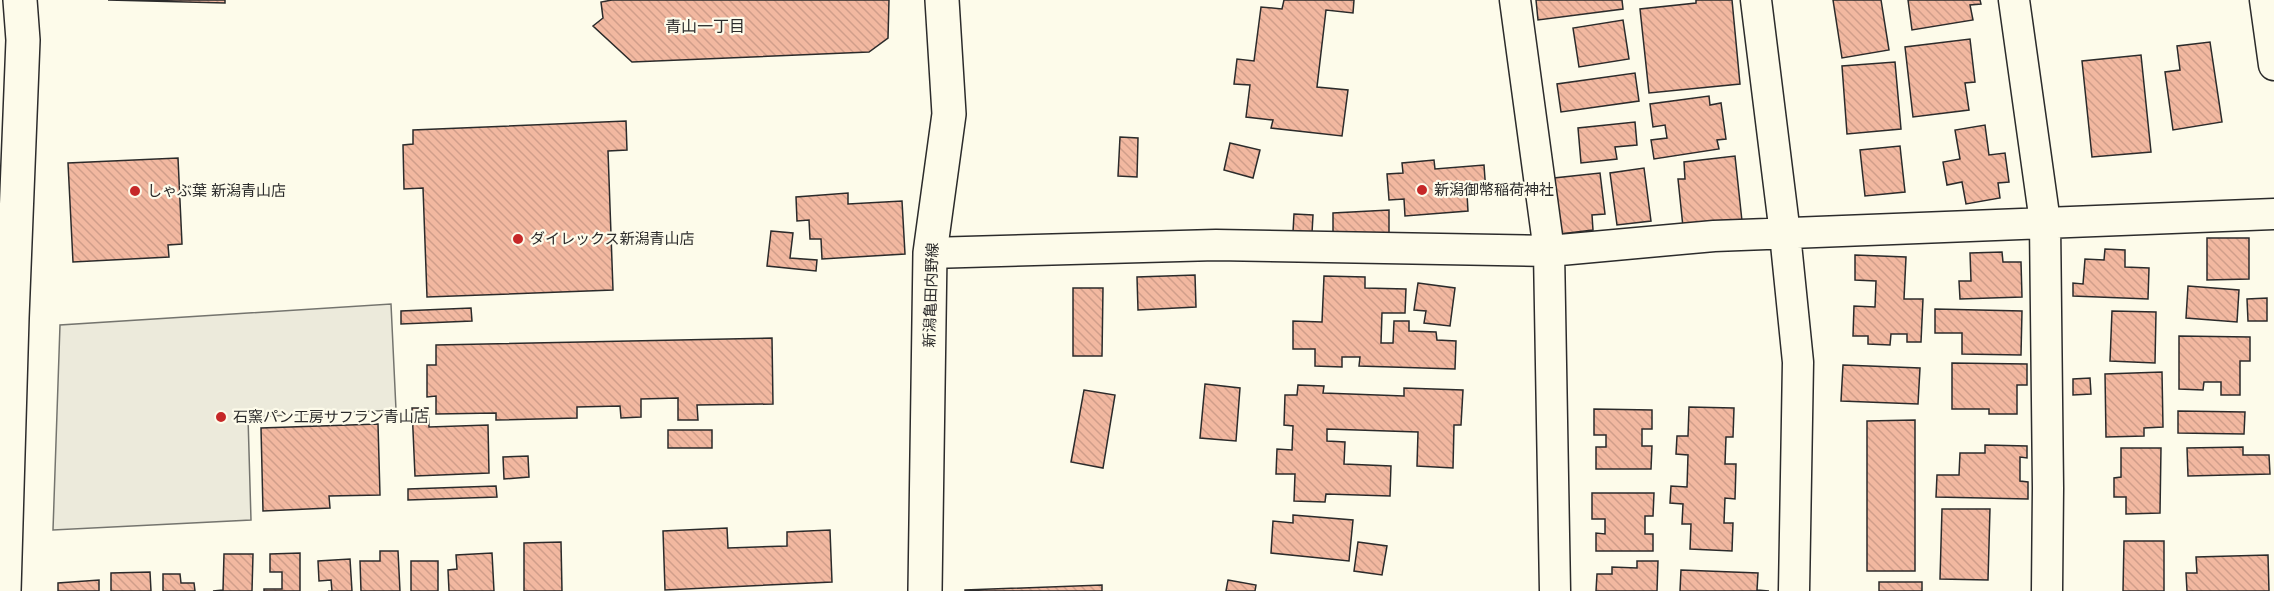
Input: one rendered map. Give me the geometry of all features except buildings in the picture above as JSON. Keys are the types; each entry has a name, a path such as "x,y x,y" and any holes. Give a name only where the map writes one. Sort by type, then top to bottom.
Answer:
{"street":[{"path":"4,591 6,318 23,40 20,0"},
{"name":"新潟亀田内野線","path":"925,591 930,253 949,114 942,0"},
{"path":"1515,0 1549,251 1555,591"},
{"path":"1756,0 1785,234 1798,362 1794,591"},
{"path":"2014,0 2045,222 2047,591"},
{"path":"2265,0 2274,65"},
{"path":"930,253 1216,245 1549,251 1714,236 2274,214"}],"shaded area":[{"path":"391,304 396,410 248,417 251,520 53,530 60,325"}],"place":[{"name":"新潟御幣稲荷神社","path":"1422,190"},
{"name":"しゃぶ葉 新潟青山店","path":"135,191"},
{"name":"ダイレックス新潟青山店","path":"518,239"},
{"name":"石窯パン工房サフラン青山店","path":"221,417"}],"district":[{"name":"青山一丁目","path":"705,26"}]}
